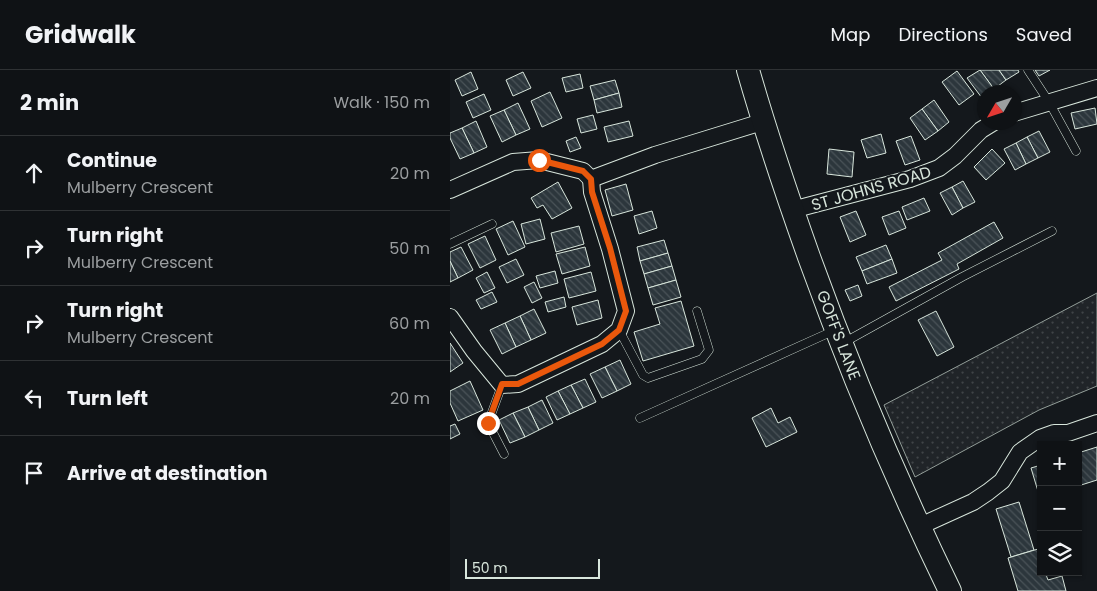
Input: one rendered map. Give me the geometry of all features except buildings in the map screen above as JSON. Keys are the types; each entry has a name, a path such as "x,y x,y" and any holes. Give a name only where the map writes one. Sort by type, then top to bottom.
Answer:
{"main road":[{"name":"GOFF'S LANE","path":"748,70 762,122 838,337 918,527 950,591"}],"street":[{"path":"1022,110 1097,88"},
{"path":"591,179 655,155 762,122"},
{"name":"ST JOHNS ROAD","path":"792,210 910,179 940,168 981,130"},
{"path":"450,190 513,162 539,160 583,171 591,179 592,192 610,248 626,311 619,330 602,344 518,384 502,384 474,351 450,317"},
{"path":"918,527 973,502 988,492 1002,481 1020,452 1040,438 1054,433 1068,433 1097,423"}],"lane":[{"path":"1028,70 1049,102 1076,151"},
{"path":"450,244 492,224"},
{"path":"640,418 838,337 1052,231"},
{"path":"619,330 643,375 648,378 702,359 709,350 697,311"},
{"path":"502,384 488,423 504,454"}],"shaded area":[{"path":"1097,293 1097,386 1039,410 915,477 884,405"}],"route":[{"path":"488,423 502,384 518,384 602,344 619,330 626,311 610,248 592,192 591,179 583,171 539,160"}]}
